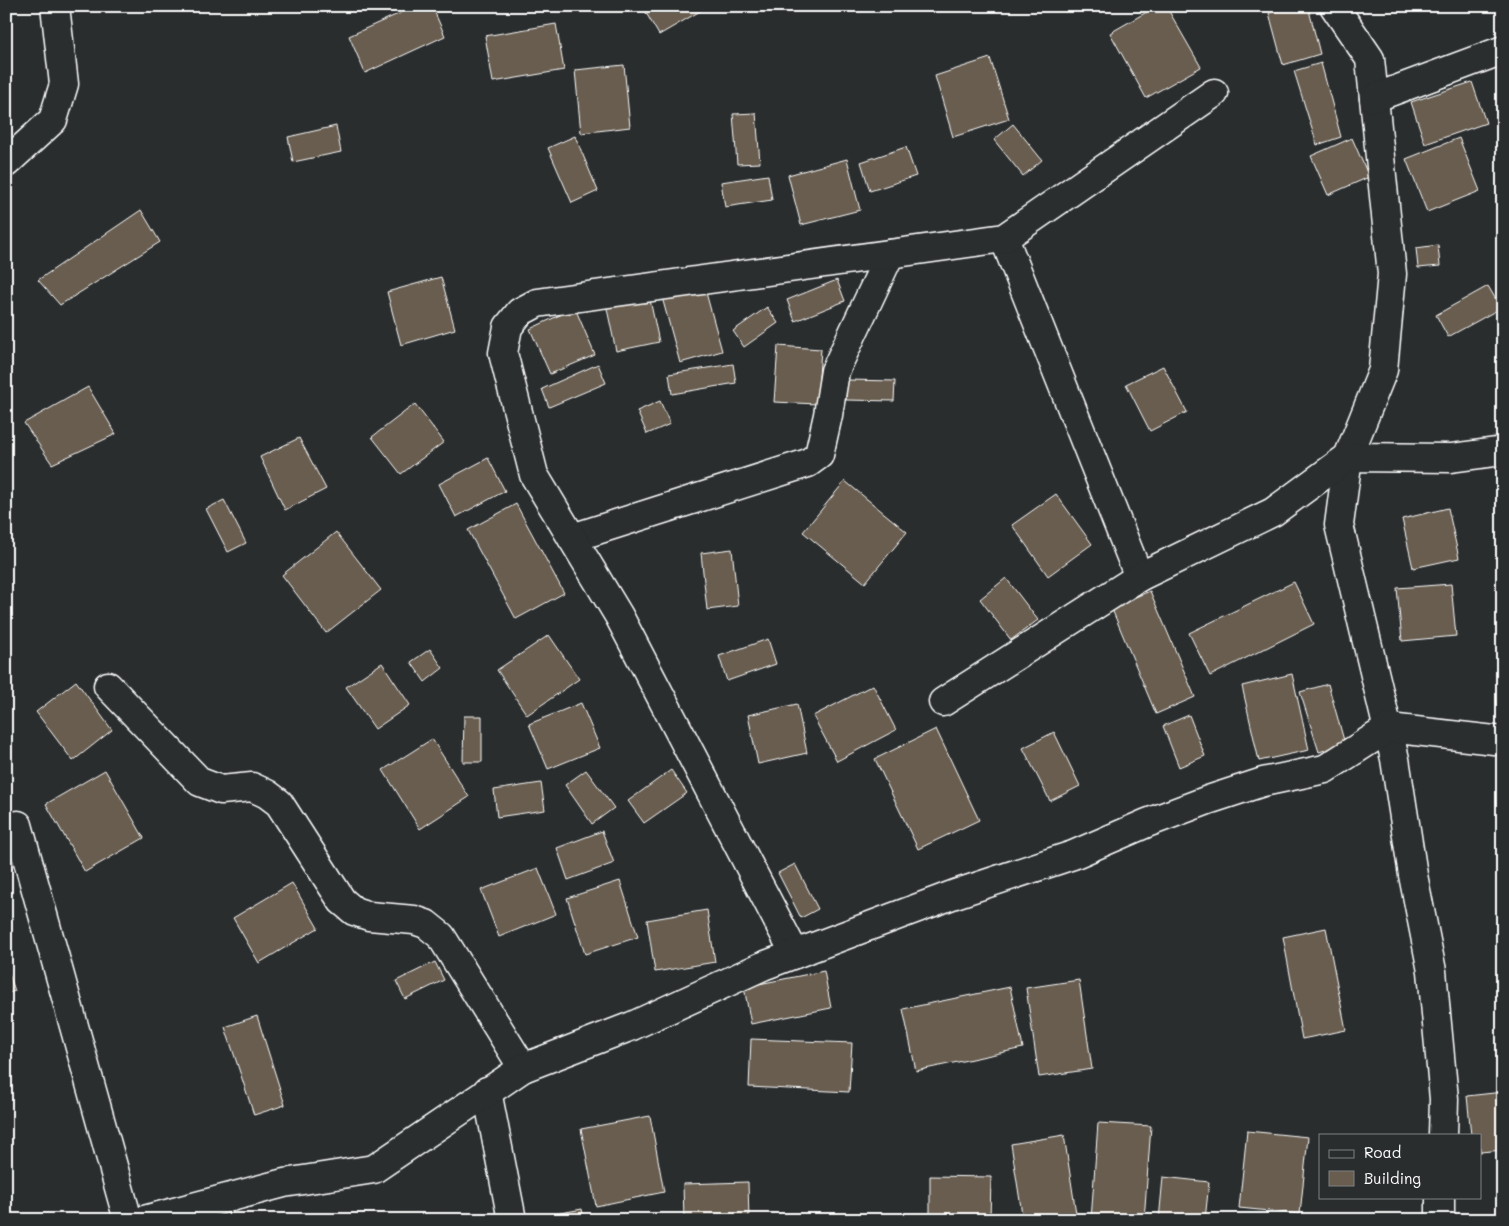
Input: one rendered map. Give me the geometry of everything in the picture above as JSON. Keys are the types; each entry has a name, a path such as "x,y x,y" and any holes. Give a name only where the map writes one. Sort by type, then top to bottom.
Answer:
{"street":[{"path":"6,163 53,120 64,84 55,6"},
{"path":"1334,6 1370,59 1392,274 1383,370 1348,456 1339,525 1389,728 1413,875 1432,971 1444,1099 1443,1134"},
{"path":"1374,98 1503,50"},
{"path":"795,954 619,616 534,475 503,353 508,327 520,312 537,303 1004,238 1214,92"},
{"path":"1004,238 1139,577"},
{"path":"572,538 808,463 819,455 836,371 890,254"},
{"path":"943,702 1139,577 1273,512 1348,456 1451,458 1503,451"},
{"path":"108,686 200,782 221,790 252,787 268,794 279,803 342,901 354,911 368,916 414,920 426,924 441,936 523,1068"},
{"path":"144,1220 284,1183 374,1169 523,1068 632,1026 763,966 955,894 1073,855 1147,823 1208,800 1264,782 1325,770 1389,728 1503,741"},
{"path":"18,825 128,1220"},
{"path":"487,1091 512,1220"},
{"path":"1440,1198 1440,1220"}],"building":[{"path":"416,6 432,6 445,36 365,73 349,36"},
{"path":"642,6 700,6 702,10 659,35"},
{"path":"1157,6 1166,6 1201,67 1146,98 1110,33"},
{"path":"1293,6 1308,6 1320,54 1283,65 1269,13"},
{"path":"556,24 564,70 493,82 485,36"},
{"path":"990,58 1009,119 953,137 935,76"},
{"path":"1321,63 1341,137 1317,145 1294,71"},
{"path":"624,65 630,127 581,133 575,70"},
{"path":"1472,82 1486,123 1425,144 1411,102"},
{"path":"756,113 760,163 737,164 733,114"},
{"path":"1013,124 1042,160 1023,176 994,140"},
{"path":"336,126 341,152 293,162 288,137"},
{"path":"575,136 598,191 572,203 548,148"},
{"path":"1352,138 1369,177 1328,195 1311,156"},
{"path":"1459,138 1480,191 1427,212 1406,159"},
{"path":"906,147 916,176 870,191 861,162"},
{"path":"847,159 860,210 801,225 788,175"},
{"path":"768,175 772,200 725,207 721,182"},
{"path":"141,210 160,242 60,305 38,280"},
{"path":"1438,245 1440,266 1418,268 1416,248"},
{"path":"441,277 455,329 401,345 387,292"},
{"path":"702,278 722,351 680,363 660,290"},
{"path":"837,280 845,301 795,321 787,300"},
{"path":"1488,286 1501,308 1448,337 1436,315"},
{"path":"649,295 659,342 616,351 606,304"},
{"path":"767,307 778,323 744,347 733,331"},
{"path":"575,308 595,355 550,374 530,329"},
{"path":"778,346 821,349 817,404 774,402"},
{"path":"598,364 606,383 549,407 542,389"},
{"path":"733,364 736,383 672,394 669,374"},
{"path":"1163,366 1187,412 1150,431 1126,384"},
{"path":"847,380 895,381 894,401 846,400"},
{"path":"88,387 116,434 52,464 24,423"},
{"path":"660,401 670,424 647,434 637,411"},
{"path":"415,404 444,442 401,474 372,437"},
{"path":"299,438 326,489 285,510 260,457"},
{"path":"488,458 505,491 456,517 439,484"},
{"path":"845,481 907,532 865,583 803,532"},
{"path":"1056,494 1092,544 1048,576 1012,525"},
{"path":"224,500 246,543 228,552 206,509"},
{"path":"516,504 564,593 516,619 468,530"},
{"path":"1448,508 1459,558 1413,568 1402,519"},
{"path":"336,532 381,590 326,633 282,575"},
{"path":"732,549 738,606 707,610 701,553"},
{"path":"1006,578 1038,620 1011,640 980,599"},
{"path":"1294,582 1314,624 1210,676 1189,633"},
{"path":"1451,584 1456,636 1402,641 1397,588"},
{"path":"1150,591 1195,697 1156,714 1111,607"},
{"path":"549,635 579,679 527,715 497,670"},
{"path":"768,639 776,664 727,681 719,656"},
{"path":"430,649 443,668 425,682 411,662"},
{"path":"382,663 410,705 375,729 346,687"},
{"path":"1292,674 1309,750 1259,761 1242,686"},
{"path":"76,681 112,730 73,761 36,712"},
{"path":"1328,684 1345,744 1319,752 1300,692"},
{"path":"873,685 896,730 837,761 813,716"},
{"path":"581,703 600,748 548,769 529,724"},
{"path":"797,704 807,753 758,764 748,715"},
{"path":"1189,715 1205,756 1179,767 1163,726"},
{"path":"464,716 482,716 482,762 463,762"},
{"path":"936,729 979,820 918,849 875,759"},
{"path":"1054,732 1080,786 1050,801 1023,748"},
{"path":"432,739 469,797 420,829 383,770"},
{"path":"105,770 144,838 85,872 46,804"},
{"path":"586,770 614,808 592,824 565,785"},
{"path":"671,770 687,793 644,823 628,801"},
{"path":"541,783 545,810 497,817 494,790"},
{"path":"602,831 614,863 568,880 557,848"},
{"path":"795,864 818,909 801,918 778,873"},
{"path":"538,868 556,914 499,937 481,890"},
{"path":"620,881 638,937 585,954 567,898"},
{"path":"292,883 318,928 259,963 233,918"},
{"path":"707,910 715,962 655,972 647,920"},
{"path":"1326,928 1346,1030 1302,1039 1283,937"},
{"path":"435,962 444,980 405,999 396,981"},
{"path":"6,965 15,991 6,994"},
{"path":"824,971 831,1008 751,1024 744,987"},
{"path":"1079,980 1092,1069 1039,1077 1026,988"},
{"path":"1010,987 1023,1048 916,1071 903,1009"},
{"path":"257,1016 285,1105 254,1115 225,1027"},
{"path":"751,1039 852,1043 849,1092 749,1087"},
{"path":"1503,1092 1503,1150 1482,1152 1482,1134 1471,1134 1467,1096"},
{"path":"650,1116 664,1192 596,1206 581,1129"},
{"path":"1098,1123 1151,1126 1144,1220 1091,1220"},
{"path":"1247,1131 1308,1137 1300,1214 1239,1208"},
{"path":"1064,1135 1077,1220 1023,1220 1011,1144"},
{"path":"930,1176 991,1177 990,1220 930,1220"},
{"path":"1163,1177 1209,1182 1205,1220 1159,1220"},
{"path":"748,1182 749,1220 684,1220 683,1184"},
{"path":"582,1209 584,1220 524,1220"}]}
